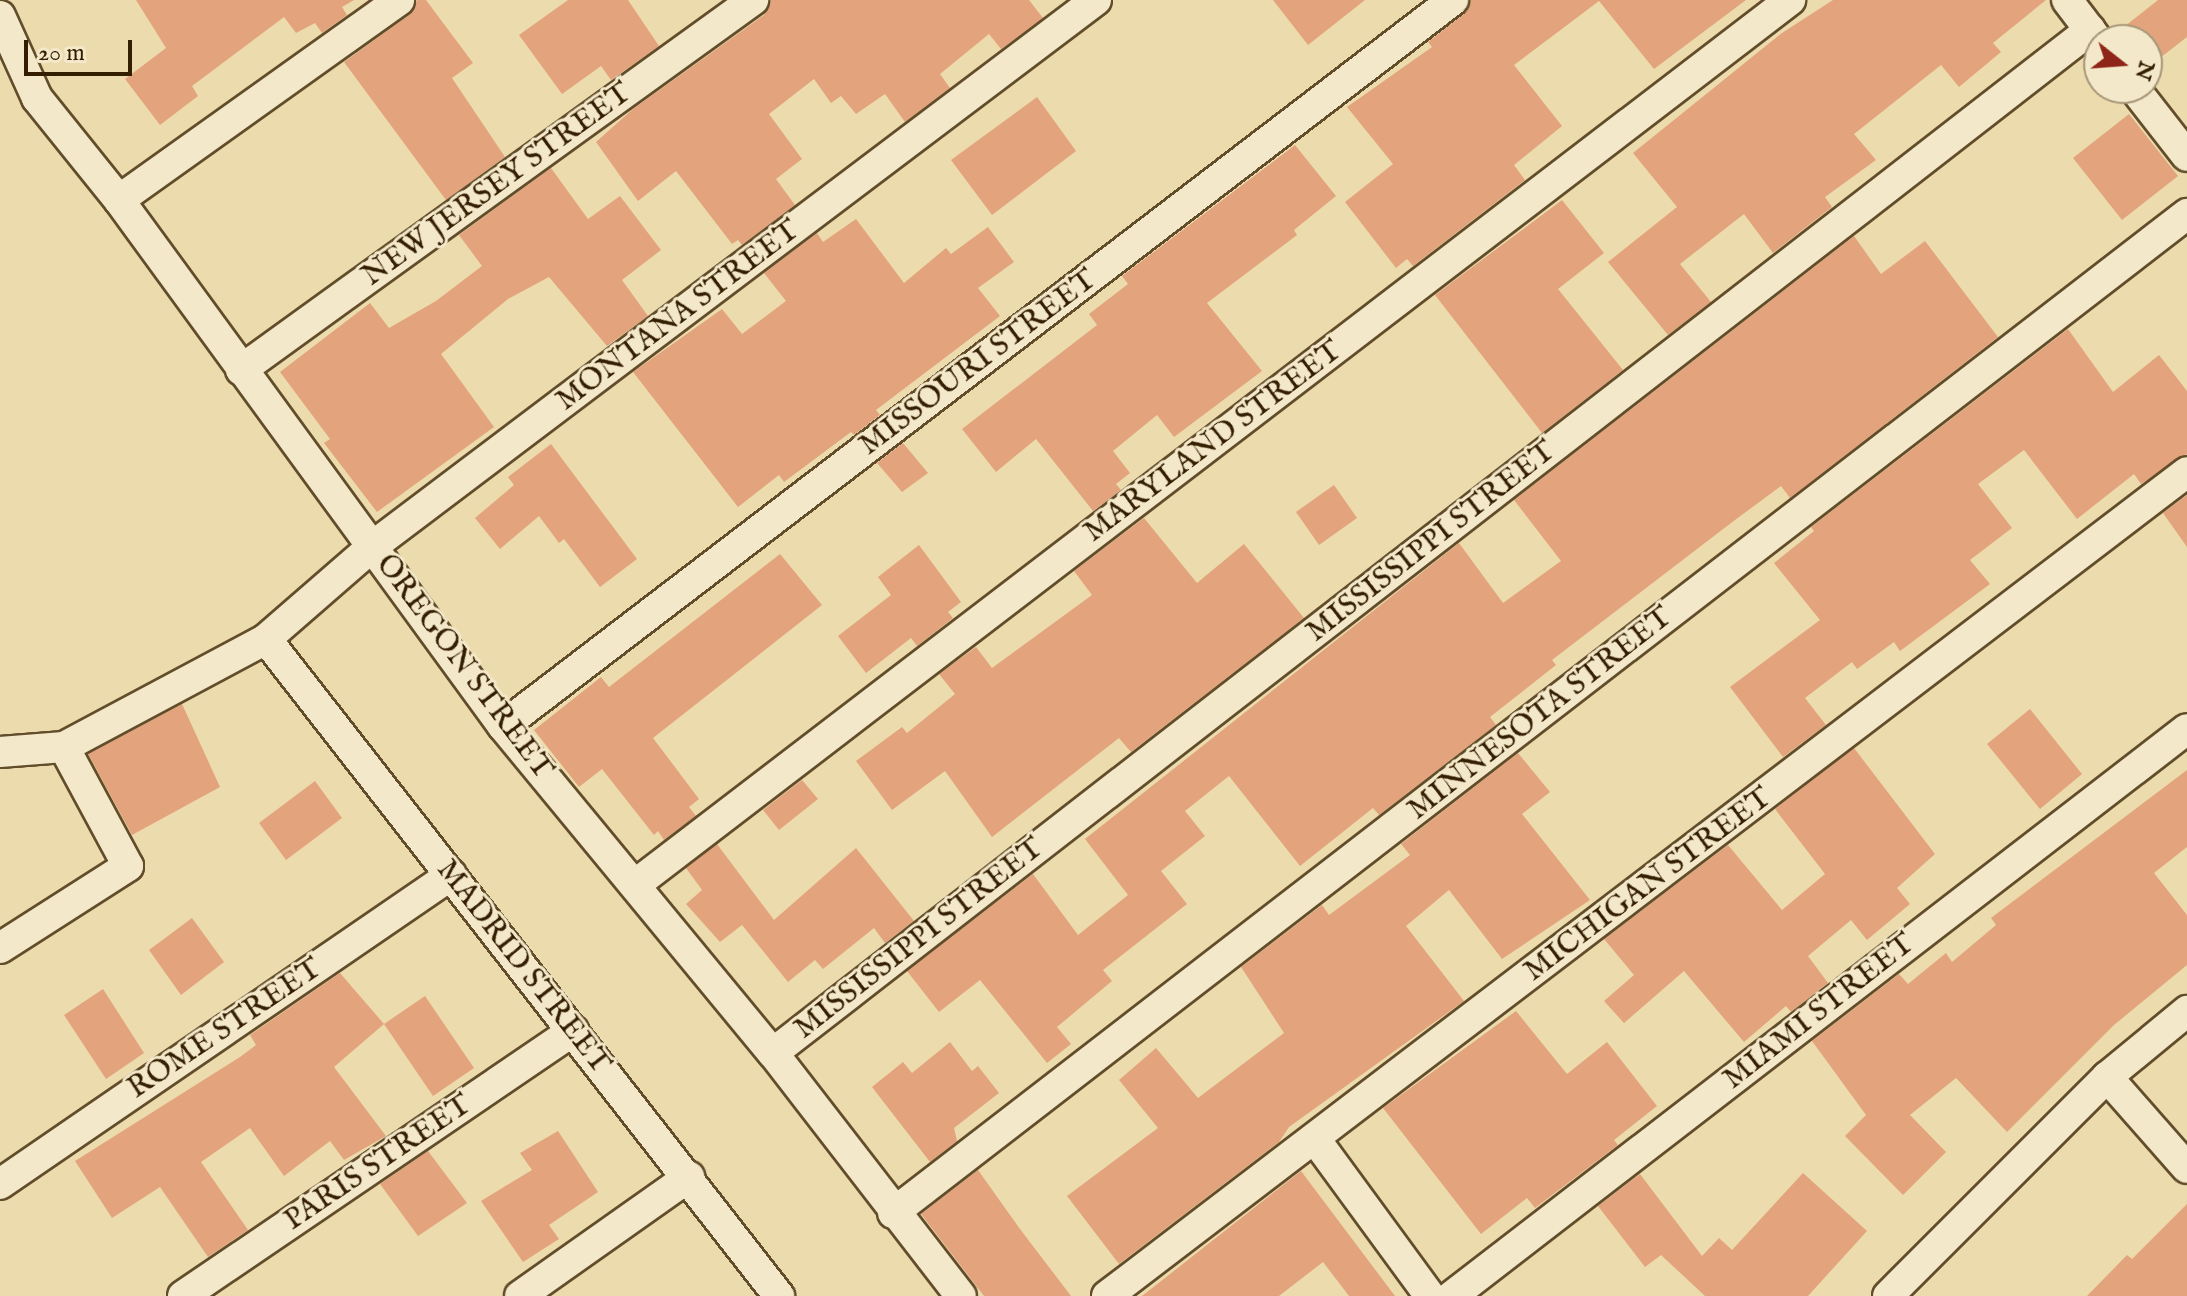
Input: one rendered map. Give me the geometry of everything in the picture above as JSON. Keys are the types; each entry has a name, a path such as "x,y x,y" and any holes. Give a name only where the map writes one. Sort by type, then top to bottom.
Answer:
{"street":[{"path":"0,16 23,0"},
{"path":"119,200 399,0"},
{"name":"NEW JERSEY STREET","path":"241,370 753,0"},
{"name":"MONTANA STREET","path":"64,747 266,639 373,546 1096,0"},
{"name":"MISSOURI STREET","path":"503,726 1453,0"},
{"name":"MARYLAND STREET","path":"636,884 1790,0"},
{"path":"2067,0 2085,24"},
{"name":"OREGON STREET","path":"0,16 37,98 119,200 503,726 773,1053 893,1213 961,1296"},
{"name":"MISSISSIPPI STREET","path":"773,1053 2083,44"},
{"path":"2146,104 2187,156"},
{"name":"MINNESOTA STREET","path":"893,1213 2187,214"},
{"name":"MICHIGAN STREET","path":"1107,1296 2187,472"},
{"name":"MADRID STREET","path":"266,639 779,1296"},
{"name":"MIAMI STREET","path":"1452,1296 2187,729"},
{"path":"0,752 64,747 128,866 0,948"},
{"name":"ROME STREET","path":"0,1184 451,875"},
{"path":"1888,1296 2107,1077 2187,1011"},
{"name":"PARIS STREET","path":"183,1296 573,1031"},
{"path":"2107,1077 2187,1168"},
{"path":"1315,1139 1430,1296"},
{"path":"520,1296 689,1177"}],"building":[{"path":"136,0 354,0 342,7 347,15 322,33 315,23 296,33 284,17 192,86 198,96 160,125 125,79 166,48"},
{"path":"417,0 426,0 473,63 452,78 505,157 446,200 344,62 409,15"},
{"path":"568,0 628,0 659,46 611,80 601,66 562,94 519,35"},
{"path":"771,0 1029,0 1043,18 1001,49 989,34 940,74 950,88 905,122 885,94 856,114 841,96 831,103 814,79 769,114 802,159 776,179 795,205 742,245 738,240 732,244 676,171 638,201 596,142 633,109 764,15"},
{"path":"1273,0 1365,0 1308,45"},
{"path":"1471,0 1746,0 1654,69 1599,1 1514,65 1562,126 1514,165 1525,180 1413,266 1407,259 1396,268 1345,202 1393,164 1347,107 1432,47 1428,42 1464,14"},
{"path":"1833,0 2046,0 1993,43 2001,52 1959,87 1941,65 1854,134 1876,160 1825,197 1832,207 1773,253 1744,214 1680,264 1711,302 1668,335 1608,262 1677,207 1633,153 1782,33"},
{"path":"2158,0 2187,0 2187,37 2163,56 2163,24 2128,24"},
{"path":"1037,97 1076,151 992,215 951,160"},
{"path":"2129,114 2178,176 2122,220 2073,158"},
{"path":"1295,145 1336,196 1294,230 1297,235 1207,303 1262,371 1174,437 1157,415 1113,451 1130,473 1116,484 1121,490 1093,511 1036,439 996,472 962,429 1097,325 1089,314 1128,284 1122,276"},
{"path":"551,168 588,219 620,196 661,250 622,280 648,316 607,346 549,277 508,299 441,354 494,427 377,512 324,443 330,439 280,372 370,303 389,328 436,301 482,266 459,235"},
{"path":"1562,200 1604,253 1558,289 1623,370 1542,433 1435,295"},
{"path":"856,219 904,283 946,248 951,254 988,227 1014,262 978,288 1000,316 876,410 880,415 854,435 851,432 784,482 779,475 738,507 633,372 722,309 742,334 786,301 764,273 817,233 823,242"},
{"path":"1854,236 1881,274 1925,241 1998,337 1790,498 1781,486 1731,523 1552,660 1556,665 1490,717 1496,725 1379,815 1373,808 1300,866 1229,776 1185,811 1205,836 1161,871 1187,904 1103,970 1112,981 1057,1027 1071,1044 1047,1063 980,980 939,1012 907,971 1033,874 1078,935 1128,895 1085,839 1459,543 1503,603 1561,561 1514,500"},
{"path":"2068,329 2113,392 2159,355 2187,391 2187,454 2141,484 2134,474 2077,519 2024,450 1978,484 2012,528 1970,560 1990,584 1900,651 1894,642 1857,669 1852,662 1805,698 1826,725 1783,757 1730,687 1820,620 1774,563 1814,531 1811,527"},
{"path":"903,443 928,473 902,492 877,463"},
{"path":"551,444 637,559 600,587 564,539 559,543 539,516 500,549 475,518 514,485 508,477"},
{"path":"1334,485 1357,518 1319,545 1296,512"},
{"path":"2187,495 2187,547 2163,513"},
{"path":"1144,518 1197,583 1244,544 1304,618 1131,752 1119,738 992,837 945,771 892,810 856,761 902,727 907,733 955,694 939,674 976,647 992,668 1092,595 1074,571"},
{"path":"919,545 961,602 948,612 953,618 917,646 911,638 866,673 838,636 891,595 878,577"},
{"path":"780,554 822,605 653,738 699,799 689,807 696,816 664,840 658,831 654,835 602,769 579,787 534,730 601,677 609,687"},
{"path":"182,704 220,787 132,835 88,754"},
{"path":"2030,709 2082,774 2040,809 1987,744"},
{"path":"1854,748 1935,854 1897,888 1910,904 1867,940 1851,920 1808,956 1828,983 1791,1012 1786,1006 1744,1042 1684,971 1624,1023 1604,1001 1634,975 1604,939 1728,845 1782,910 1825,874 1775,809"},
{"path":"1518,753 1550,792 1522,814 1590,900 1502,959 1449,890 1406,926 1464,1001 1289,1127 1279,1142 1119,1264 1067,1196 1158,1128 1119,1080 1156,1048 1198,1098 1284,1033 1241,967 1322,905 1329,915 1410,855 1401,844"},
{"path":"2187,770 2187,847 2154,873 2187,915 2187,965 2114,1025 2007,1132 1956,1078 1910,1115 1946,1152 1903,1195 1845,1136 1866,1115 1812,1041 1899,974 1908,984 1946,953 1952,962 1996,925 1991,918"},
{"path":"802,780 818,799 779,830 763,810"},
{"path":"315,781 342,818 286,860 259,823"},
{"path":"717,844 774,920 856,848 914,921 885,943 874,928 823,969 815,960 788,982 742,925 720,942 686,904 702,890 686,868"},
{"path":"192,918 224,962 181,995 149,950"},
{"path":"340,973 384,1024 334,1067 386,1136 344,1160 330,1141 284,1176 250,1128 201,1162 248,1230 208,1257 160,1187 112,1218 75,1161 240,1057 256,1045 250,1035"},
{"path":"103,989 144,1053 106,1079 64,1015"},
{"path":"425,996 474,1068 433,1096 384,1024"},
{"path":"1516,1011 1567,1074 1607,1042 1657,1106 1614,1140 1618,1145 1535,1208 1527,1198 1481,1234 1383,1108"},
{"path":"950,1042 972,1071 978,1066 999,1093 954,1128 957,1141 930,1162 872,1087 903,1062 912,1073"},
{"path":"558,1131 598,1192 549,1225 559,1239 523,1262 481,1201 532,1170 520,1153"},
{"path":"428,1151 467,1203 418,1236 380,1184"},
{"path":"978,1170 1071,1296 984,1296 921,1214"},
{"path":"1301,1171 1395,1296 1349,1296 1323,1262 1279,1296 1142,1296"},
{"path":"1803,1173 1867,1231 1808,1296 1705,1296 1661,1255 1645,1267 1598,1206 1640,1174 1702,1256 1719,1238 1732,1250"},
{"path":"2187,1204 2187,1296 2087,1296 2127,1255 2132,1259"}]}
